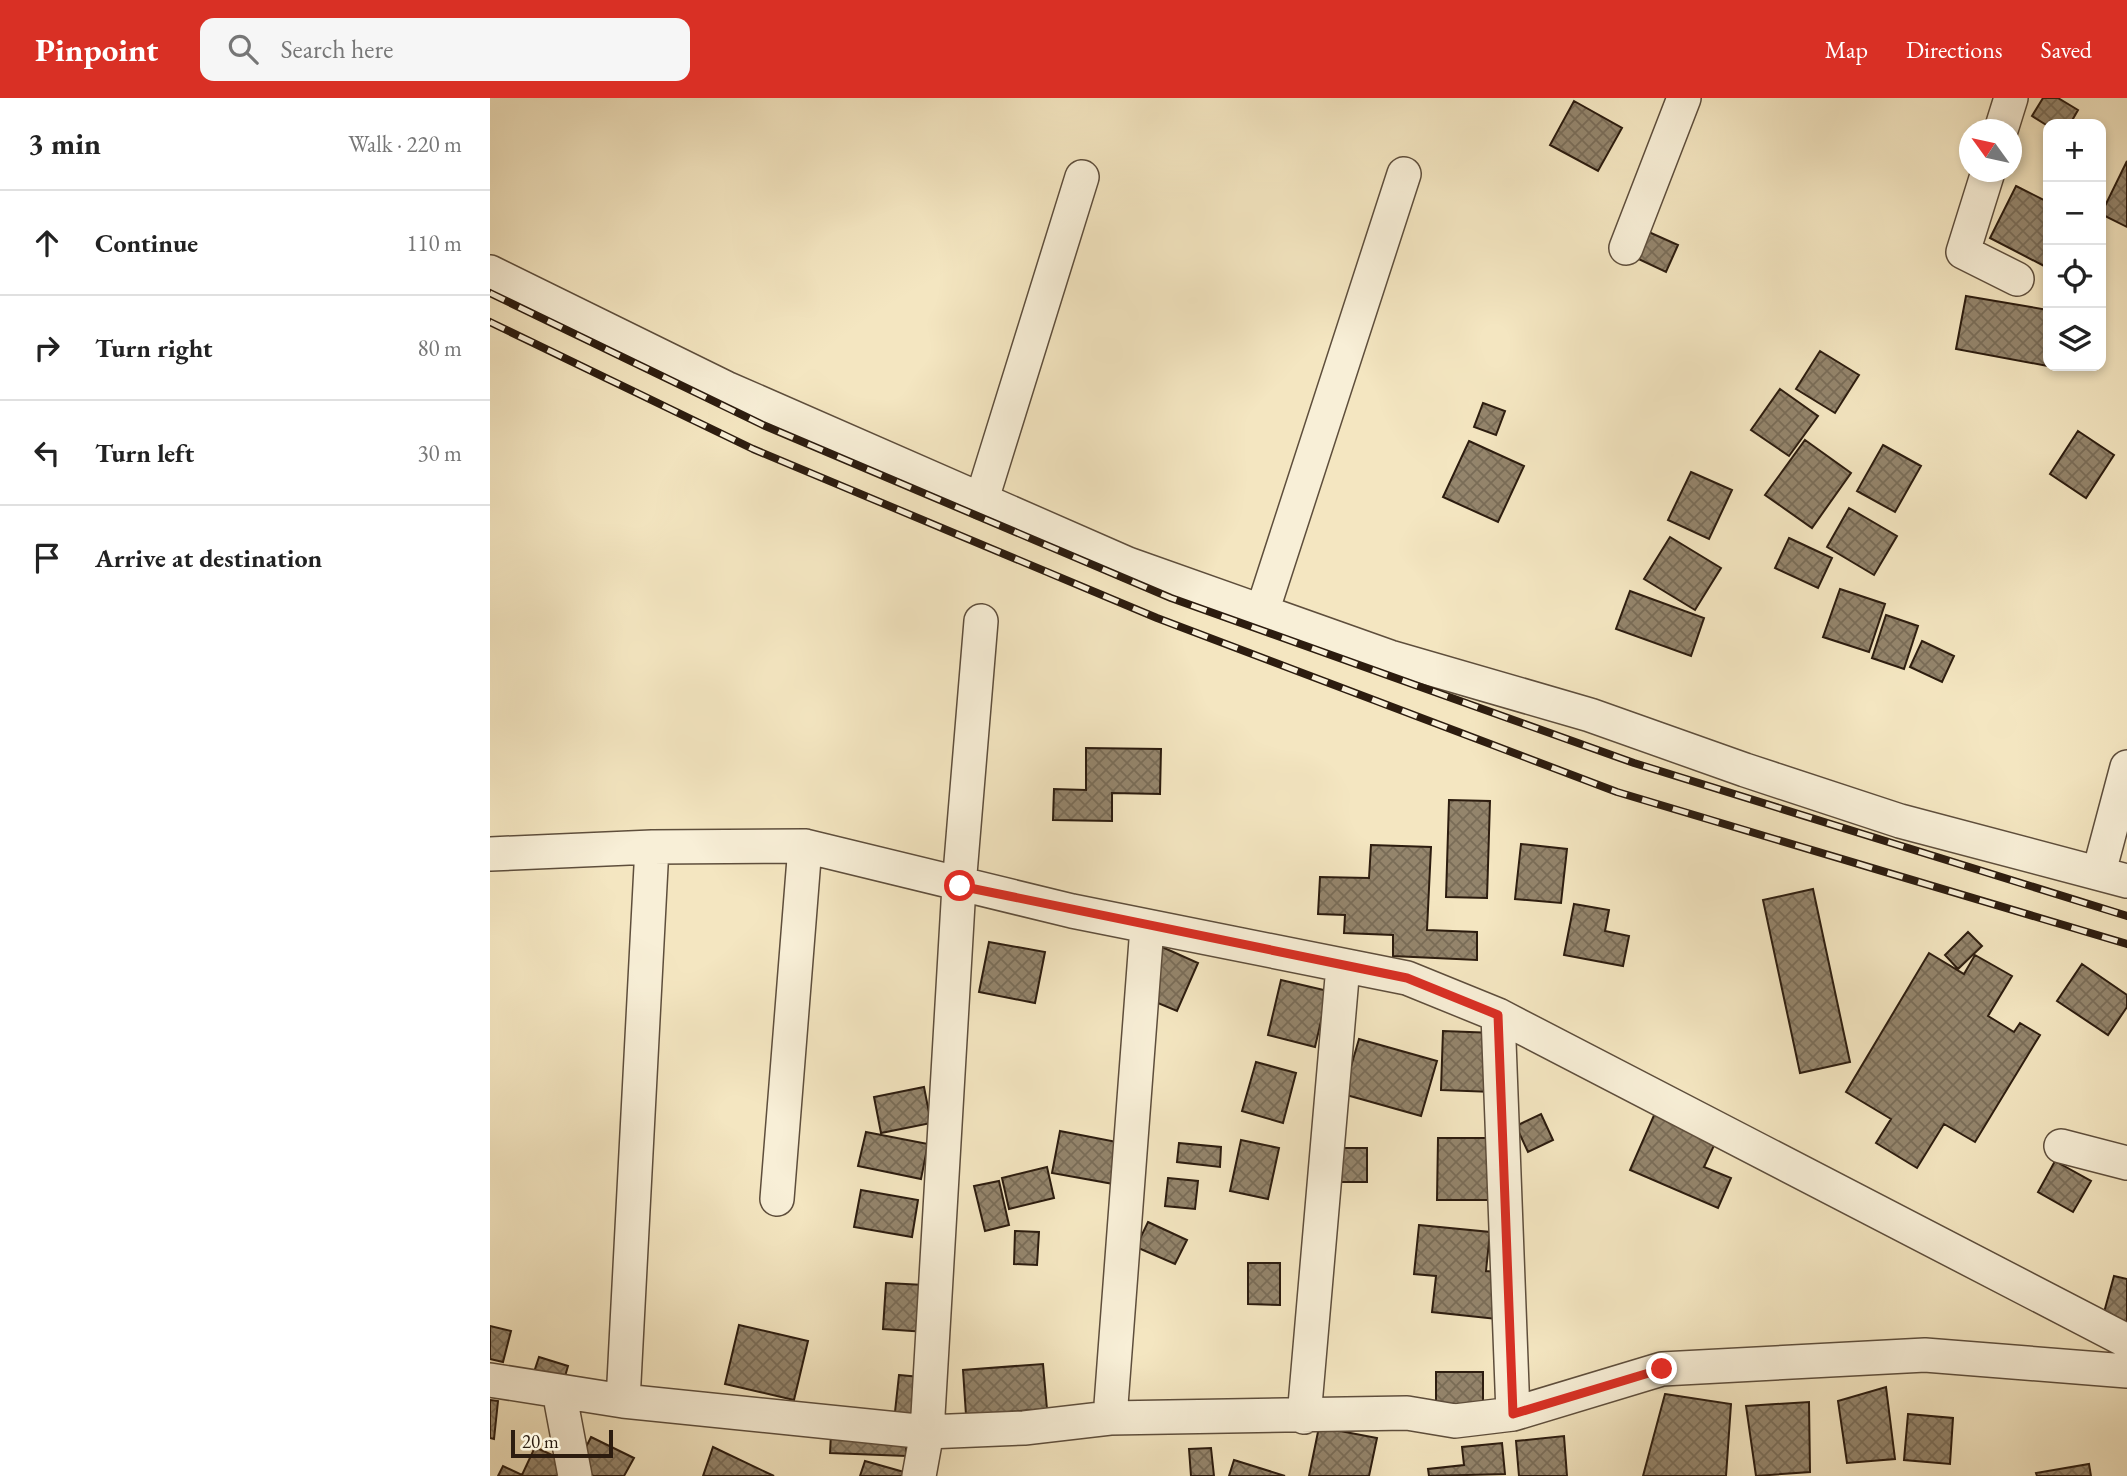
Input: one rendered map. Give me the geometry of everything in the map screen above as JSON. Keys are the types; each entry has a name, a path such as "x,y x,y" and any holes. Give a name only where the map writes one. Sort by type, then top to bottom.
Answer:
{"street":[{"path":"1626,248 1684,98"},
{"path":"2004,119 2011,98"},
{"path":"1262,612 1404,174"},
{"path":"981,502 1082,177"},
{"path":"1985,182 1963,252 2017,279"},
{"path":"490,272 726,388 981,502 1128,564 1390,657 1590,715 1745,771 1900,821 2113,877 2127,767"},
{"path":"919,1476 927,1432 960,886 981,621"},
{"path":"777,1199 805,846"},
{"path":"490,854 652,847 805,846 960,886 1147,927 1407,978 1498,1015 2127,1341"},
{"path":"622,1401 652,847"},
{"path":"1110,1419 1147,927"},
{"path":"1304,1417 1343,966"},
{"path":"1498,1015 1513,1414"},
{"path":"2061,1146 2127,1163"},
{"path":"490,1380 622,1401 927,1432 1024,1428 1110,1419 1407,1413 1455,1421 1513,1414 1662,1369 1925,1355 2127,1371"},
{"path":"559,1391 575,1476"}],"building":[{"path":"2043,98 2058,98 2078,110 2073,119 2043,119 2043,123 2032,116"},
{"path":"1574,101 1622,128 1598,171 1550,145"},
{"path":"2127,161 2127,227 2106,216 2106,204"},
{"path":"2016,186 2043,200 2043,265 1990,238"},
{"path":"1642,229 1678,245 1666,272 1630,255"},
{"path":"1966,296 2043,309 2043,365 1956,349"},
{"path":"1820,351 1859,375 1835,413 1796,389"},
{"path":"1780,389 1818,416 1789,456 1751,430"},
{"path":"1483,403 1505,411 1496,435 1474,427"},
{"path":"2078,431 2114,455 2086,498 2050,474"},
{"path":"1805,440 1851,473 1812,528 1765,495"},
{"path":"1469,441 1524,466 1498,522 1443,497"},
{"path":"1883,445 1921,466 1895,512 1857,491"},
{"path":"1691,472 1732,490 1709,539 1668,520"},
{"path":"1849,508 1897,536 1874,575 1827,547"},
{"path":"1670,537 1721,568 1695,610 1644,579"},
{"path":"1789,538 1832,558 1818,588 1775,568"},
{"path":"1840,589 1885,604 1869,652 1823,637"},
{"path":"1630,591 1704,618 1691,656 1616,629"},
{"path":"1886,615 1918,626 1904,669 1872,658"},
{"path":"1922,641 1954,656 1942,682 1910,667"},
{"path":"1086,748 1161,749 1160,794 1112,793 1112,821 1053,820 1054,789 1086,790"},
{"path":"1449,800 1490,801 1487,898 1446,897"},
{"path":"1521,844 1567,849 1561,903 1515,899"},
{"path":"1371,845 1431,847 1427,930 1477,932 1477,960 1393,956 1393,935 1344,933 1345,915 1318,914 1320,877 1369,878"},
{"path":"1813,889 1850,1062 1800,1073 1763,900"},
{"path":"1574,904 1609,910 1605,931 1629,936 1623,966 1564,955"},
{"path":"1968,932 1982,946 1958,969 1945,955"},
{"path":"989,942 1045,952 1035,1003 979,992"},
{"path":"1162,947 1198,963 1177,1011 1141,996"},
{"path":"1929,953 1964,974 1975,955 2012,976 1988,1016 2014,1032 2020,1023 2040,1035 1975,1142 1944,1124 1917,1168 1876,1143 1891,1119 1846,1092"},
{"path":"2082,964 2127,995 2127,1007 2108,1035 2057,1001"},
{"path":"1281,980 1328,991 1315,1047 1268,1035"},
{"path":"1443,1031 1495,1033 1493,1092 1441,1090"},
{"path":"1359,1039 1437,1061 1421,1116 1343,1094"},
{"path":"1256,1062 1296,1073 1283,1123 1242,1111"},
{"path":"924,1087 931,1123 881,1133 874,1097"},
{"path":"1655,1113 1717,1139 1704,1167 1731,1178 1718,1208 1630,1170"},
{"path":"1541,1114 1553,1140 1528,1152 1516,1126"},
{"path":"1060,1131 1127,1144 1119,1185 1052,1173"},
{"path":"866,1132 928,1144 921,1179 858,1166"},
{"path":"1438,1138 1492,1138 1492,1200 1437,1200"},
{"path":"1241,1140 1279,1148 1268,1199 1230,1191"},
{"path":"1179,1143 1221,1147 1220,1167 1177,1162"},
{"path":"1334,1148 1367,1148 1367,1182 1334,1182"},
{"path":"2055,1161 2091,1181 2073,1212 2038,1192"},
{"path":"1047,1167 1054,1198 1009,1209 1002,1178"},
{"path":"1168,1178 1198,1181 1195,1209 1165,1206"},
{"path":"999,1181 1009,1225 985,1231 974,1186"},
{"path":"861,1190 918,1200 912,1237 854,1227"},
{"path":"1148,1222 1187,1240 1175,1264 1136,1247"},
{"path":"1419,1225 1490,1232 1486,1271 1511,1273 1506,1320 1432,1312 1436,1276 1414,1274"},
{"path":"1015,1231 1039,1232 1037,1265 1014,1264"},
{"path":"1248,1263 1280,1263 1280,1305 1248,1304"},
{"path":"2114,1276 2127,1279 2127,1322 2103,1316"},
{"path":"886,1283 944,1286 941,1333 883,1329"},
{"path":"739,1325 808,1341 794,1400 725,1384"},
{"path":"490,1326 511,1331 503,1362 490,1359"},
{"path":"539,1357 568,1366 562,1387 532,1378"},
{"path":"1043,1364 1047,1409 966,1415 963,1370"},
{"path":"1436,1372 1483,1372 1483,1405 1436,1405"},
{"path":"899,1375 931,1378 927,1416 895,1412"},
{"path":"1886,1387 1895,1459 1847,1463 1838,1401"},
{"path":"1665,1394 1731,1404 1726,1476 1643,1476"},
{"path":"490,1400 498,1401 494,1439 490,1438"},
{"path":"1809,1402 1810,1472 1756,1476 1746,1406"},
{"path":"1908,1414 1953,1418 1950,1464 1904,1460"},
{"path":"1319,1427 1377,1438 1369,1476 1309,1476"},
{"path":"831,1434 906,1437 906,1456 830,1453"},
{"path":"1564,1436 1567,1476 1519,1476 1516,1441"},
{"path":"591,1437 634,1458 624,1476 593,1476 576,1467"},
{"path":"1502,1443 1505,1474 1429,1476 1428,1469 1464,1465 1462,1447"},
{"path":"535,1447 571,1464 565,1476 498,1476 503,1466 522,1475"},
{"path":"713,1447 774,1476 703,1476"},
{"path":"1211,1448 1214,1476 1191,1476 1189,1449"},
{"path":"1234,1460 1285,1476 1229,1476"},
{"path":"865,1461 904,1472 903,1476 860,1476"},
{"path":"2089,1464 2091,1476 2037,1476 2036,1473"}],"railway":[{"path":"490,293 763,425 1171,598 1634,763 2127,916"},
{"path":"490,322 753,449 1157,618 1617,792 2127,944"}],"route":[{"path":"960,886 1147,927 1407,978 1498,1015 1513,1414 1662,1369"}]}
